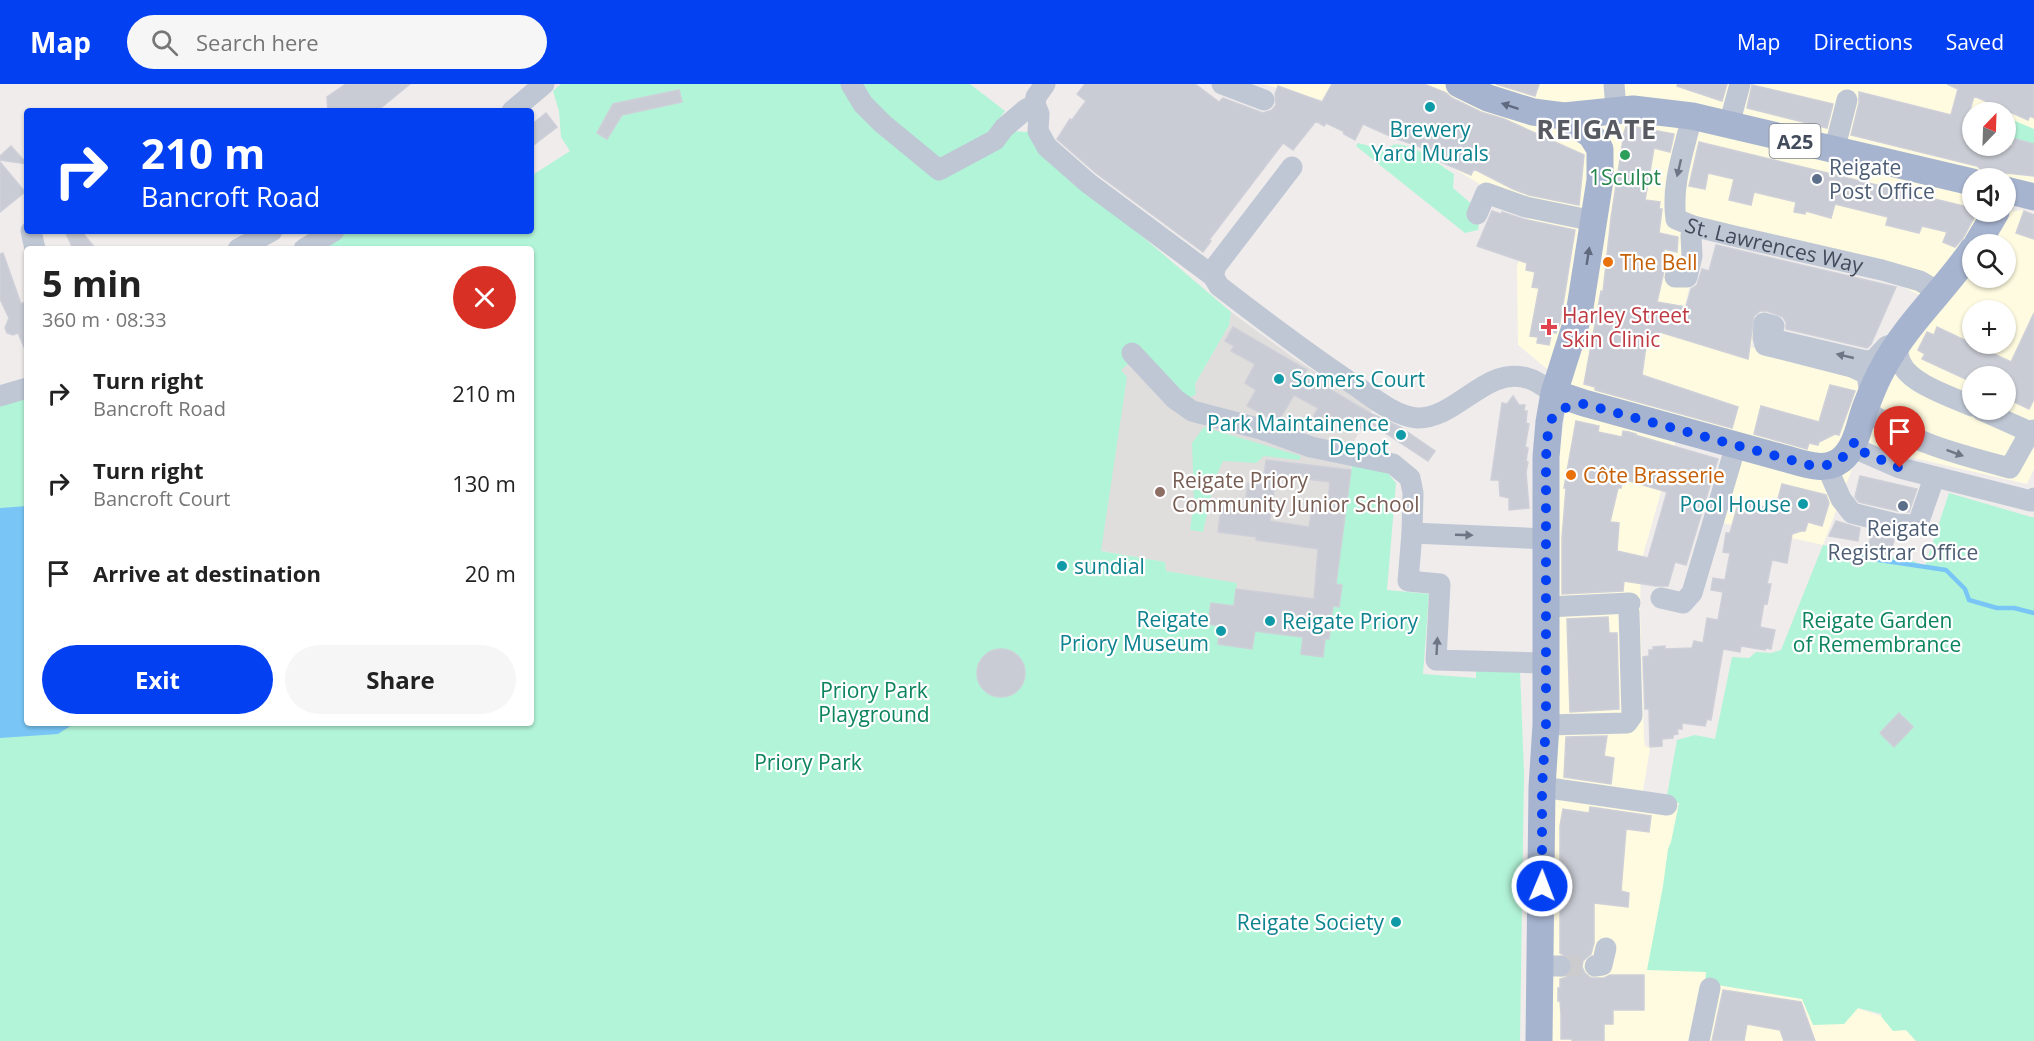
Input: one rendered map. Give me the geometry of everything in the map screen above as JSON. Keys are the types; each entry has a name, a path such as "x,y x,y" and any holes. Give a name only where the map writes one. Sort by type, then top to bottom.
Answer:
{"main road":[{"path":"1459,84 1512,107 1564,116 1591,135 1600,149 1600,180 1579,314 1554,393 1546,457 1546,725 1542,787 1550,966 1539,1041"},
{"path":"1564,116 1615,97"},
{"name":"A25","path":"1615,97 1645,109 1692,116 1962,180"},
{"path":"2016,193 2034,199"},
{"path":"2016,200 2034,199"},
{"path":"1554,393 1584,404 1813,466 1827,467 1838,462 1847,454 1855,441 1867,402 1896,344 1962,263"},
{"path":"1549,422 1561,408 1584,404"}],"street":[{"path":"515,108 543,84"},
{"path":"851,84 863,104 883,124 939,170 995,140 1004,128 1035,104"},
{"path":"1045,84 1036,97 1035,104 1039,114 1038,130 1047,147 1088,183 1213,276 1219,286 1305,352 1383,404 1414,418 1429,417 1441,413 1499,378 1517,376 1530,379 1554,393"},
{"path":"1222,84 1264,100"},
{"path":"1729,125 1740,84"},
{"path":"1834,151 1847,100"},
{"name":"St. Lawrences Way","path":"1692,116 1675,188 1674,204 1685,223 1882,270 1920,281 1939,292"},
{"path":"1213,276 1216,266 1292,167"},
{"path":"1477,214 1486,193 1526,207 1594,221"},
{"path":"1675,277 1687,277 1692,256 1691,236 1685,223"},
{"path":"244,246 266,234"},
{"path":"309,246 329,234"},
{"path":"1962,402 1925,386 1907,372 1900,362 1896,344 1887,346 1874,360 1866,361 1776,340 1772,334 1774,326 1764,323 1762,338 1765,345 1862,371 1867,375 1867,402 1875,417 1908,434 1960,455 2010,468 2032,431 2005,420"},
{"path":"1132,353 1175,399 1192,411 1262,429 1311,447 1393,464 1410,478 1413,493 1408,581 1440,584 1436,660 1545,663"},
{"path":"0,396 24,389"},
{"path":"1855,441 1861,451 1900,468 2031,501 2034,498"},
{"path":"1661,598 1683,603 1692,593 1736,445"},
{"path":"1827,467 1841,499 1852,513 1896,524 1915,525 1919,521 1934,478"},
{"path":"1412,532 1547,539"},
{"path":"1546,725 1627,723 1632,716 1630,608 1547,607"},
{"path":"1542,787 1667,805"},
{"path":"1699,1041 1710,988"}],"shaded area":[{"path":"1263,84 2034,84 2034,188 2016,182 2016,168 1962,168 1962,222 1979,222 1970,234 1962,234 1962,244 1921,296 1898,284 1701,236 1685,306 1756,321 1751,347 1860,378 1868,427 1823,545 1723,523 1739,455 1676,440 1641,562 1640,609 1644,737 1645,746 1650,748 1642,797 1679,803 1720,973 1718,985 1857,1008 1881,1016 1893,1030 1906,1030 1916,1041 1546,1041 1554,485 1569,387 1518,345 1517,267 1531,207 1488,189 1355,109"},
{"path":"2022,210 2034,214 2034,469 2027,484 1866,447 1892,374 1962,279 1962,288 2016,288 2016,234 1994,234 2003,222 2016,222 2016,211"},
{"name":"Reigate Priory Community Junior School","path":"1231,312 1294,358 1373,409 1352,444 1351,470 1336,584 1342,585 1323,657 1255,631 1252,649 1218,644 1220,626 1208,624 1211,603 1234,606 1236,583 1166,571 1165,562 1091,549 975,479 1141,353 1195,384 1229,325"}],"green space":[{"name":"Priory Park","path":"561,84 970,84 1005,111 987,135 1011,131 1028,132 1043,152 1231,312 1229,325 1195,384 1196,394 1188,399 1141,353 1121,370 1127,377 1101,551 1165,562 1166,571 1237,583 1234,606 1211,603 1209,624 1220,626 1218,644 1252,649 1255,631 1303,637 1323,657 1325,639 1329,639 1332,618 1325,617 1342,585 1336,584 1352,464 1383,467 1396,483 1387,590 1429,594 1423,674 1476,678 1476,668 1520,670 1524,773 1520,1041 0,1041 0,400 24,392 24,726 534,726 534,246 320,246 339,234 534,234 534,174 570,151 561,137 559,111 553,91"},
{"path":"2016,121 2034,129 2034,144 2016,139"},
{"path":"1358,143 1385,150 1393,145 1408,147 1417,150 1454,174 1453,188 1481,212 1478,230 1465,233 1356,146"},
{"path":"1204,427 1301,456 1299,460 1264,456 1256,463 1223,461 1215,479 1203,532 1190,530 1194,502 1192,443"},
{"name":"Reigate Garden of Remembrance","path":"1949,493 2034,517 2034,1041 1916,1041 1906,1030 1893,1031 1881,1016 1882,1014 1858,1008 1844,1024 1813,1025 1802,999 1718,985 1705,987 1706,972 1647,970 1668,849 1679,803 1666,801 1677,740 1695,735 1715,739 1732,657 1749,658 1756,652 1771,653 1781,650 1823,545 1913,561 1925,566"}],"water":[{"path":"24,506 24,726 70,726 58,734 0,738 0,508"}],"building":[{"path":"346,84 410,84 381,108 328,108 327,97"},
{"path":"1085,84 1195,84 1219,102 1223,98 1263,113 1272,110 1276,105 1275,94 1278,86 1322,102 1332,84 1424,84 1481,112 1504,119 1584,155 1579,205 1529,195 1474,169 1471,175 1434,159 1437,153 1363,124 1355,140 1343,131 1326,123 1324,126 1316,121 1293,150 1283,143 1209,240 1211,241 1203,252 1096,173 1057,139 1086,101 1077,94"},
{"path":"1496,84 1539,84 1535,96"},
{"path":"1678,84 1727,84 1722,101 1677,86"},
{"path":"1947,84 2034,84 2034,118 2030,116 2028,120 2016,115 2016,102 1988,102 1974,96 1972,102 1962,102 1962,156 2016,156 2016,139 2034,144 2034,176 2016,174 2016,168 1979,168 1851,135 1859,103 1859,92 1951,115 1958,89"},
{"path":"1752,85 1833,104 1827,128 1747,108"},
{"path":"679,90 682,102 622,115 607,139 597,133 613,104"},
{"path":"546,113 557,127 534,145 534,123"},
{"path":"1626,127 1674,134 1670,152 1654,148 1645,200 1660,202 1659,209 1662,209 1659,233 1678,237 1677,252 1664,249 1664,271 1657,302 1686,307 1691,289 1697,285 1702,269 1709,271 1716,245 1896,287 1871,344 1867,348 1786,329 1783,317 1767,311 1760,311 1754,316 1748,359 1660,332 1646,346 1642,375 1738,407 1732,428 1595,390 1595,387 1584,384 1601,291 1603,292 1624,133"},
{"path":"1699,142 1962,206 1962,222 1972,222 1955,247 1943,242 1947,232 1922,226 1919,233 1886,225 1888,217 1835,204 1831,218 1806,211 1805,214 1794,212 1796,202 1754,192 1751,205 1729,200 1734,179 1708,173 1705,189 1689,186"},
{"path":"11,146 24,164 0,160 0,156"},
{"path":"0,162 24,193 0,212"},
{"path":"1492,211 1575,230 1560,323 1556,333 1552,332 1549,345 1537,343 1538,337 1530,336 1539,288 1532,287 1535,272 1526,270 1527,263 1477,246"},
{"path":"2024,211 2034,215 2034,239 2016,233"},
{"path":"66,234 84,234 94,246 72,246"},
{"path":"3,253 21,304 24,302 24,347 18,333 13,335 7,333 5,328 9,318 0,299 0,254"},
{"path":"2034,313 2034,399 2029,409 2016,403 2016,366 1962,366 1962,377 1922,359 1925,354 1918,350 1927,332 1934,335 1937,327 1962,339 1962,354 1994,354 2011,362"},
{"name":"Somers Court","path":"1233,327 1307,370 1304,374 1370,413 1400,427 1435,451 1428,461 1366,420 1359,432 1336,419 1329,430 1311,421 1318,408 1294,395 1278,422 1247,406 1256,390 1245,383 1255,364 1231,351 1234,346 1225,341"},
{"path":"1830,385 1855,391 1839,435 1835,434 1819,442 1818,445 1809,443 1807,449 1754,434 1761,406 1819,422"},
{"path":"1513,396 1519,405 1525,405 1526,423 1529,424 1525,447 1528,448 1526,472 1529,508 1509,510 1509,498 1500,496 1499,480 1491,480 1502,403 1507,404"},
{"path":"1576,421 1599,426 1598,432 1622,437 1623,431 1629,432 1718,459 1686,565 1675,562 1668,586 1624,581 1623,591 1562,594 1562,538 1566,488 1564,488","holes":["1623,479 1667,492 1648,558 1617,551 1619,523 1610,522 1618,488 1621,488"]},
{"path":"1266,460 1351,470 1336,584 1342,585 1339,607 1333,606 1329,639 1325,639 1323,657 1301,654 1303,637 1255,631 1252,649 1218,644 1220,626 1208,624 1211,603 1234,606 1236,589 1314,599 1318,549 1218,532 1221,507 1244,510 1248,483 1263,485","holes":["1276,475 1330,482 1327,509 1312,507 1309,527 1270,521"]},
{"path":"1860,476 1917,489 1909,512 1859,502 1855,497"},
{"path":"1782,484 1826,495 1829,503 1822,526 1808,522 1805,531 1792,534 1787,563 1772,560 1767,584 1771,584 1767,604 1764,603 1760,627 1775,630 1771,649 1741,646 1740,652 1723,649 1711,720 1707,719 1705,726 1682,723 1682,729 1677,729 1678,734 1673,735 1673,738 1662,739 1662,746 1650,747 1649,709 1645,709 1643,657 1649,656 1649,650 1653,650 1653,647 1692,648 1694,641 1703,643 1707,618 1718,620 1723,592 1711,590 1713,578 1725,580 1730,553 1723,552 1726,533 1730,533 1739,500 1775,510"},
{"path":"1836,521 1860,528 1858,541 1829,536"},
{"path":"1871,535 1894,539 1891,555 1868,550"},
{"path":"1608,617 1609,633 1617,633 1619,709 1570,712 1567,619"},
{"path":"1001,649 1018,656 1025,673 1018,690 1001,697 984,690 977,673 984,656"},
{"path":"1899,713 1913,727 1894,747 1880,733"},
{"path":"1607,736 1604,756 1614,758 1611,784 1564,777 1566,737"},
{"path":"1590,807 1651,816 1649,832 1626,829 1621,891 1629,893 1628,907 1594,903 1594,943 1591,954 1583,961 1582,967 1591,978 1604,978 1610,975 1644,975 1644,1010 1613,1010 1613,1024 1604,1024 1604,1041 1572,1041 1572,1039 1561,1039 1560,1001 1558,1001 1560,979 1567,977 1573,967 1571,959 1560,953 1560,901 1557,900 1557,886 1560,886 1560,826 1563,809 1589,813"},
{"path":"1723,990 1801,1002 1815,1041 1784,1041 1780,1030 1747,1024 1744,1041 1712,1041"}],"waterway":[{"path":"1839,554 1946,570 1965,589 1969,600 1997,608 2014,608 2034,613"}],"tunnel":[{"path":"1560,966 1595,966"}],"place":[{"name":"Brewery Yard Murals","path":"1430,107"},
{"name":"1Sculpt","path":"1625,155"},
{"name":"Reigate Post Office","path":"1817,179"},
{"name":"The Bell","path":"1608,262"},
{"name":"Harley Street Skin Clinic","path":"1549,327"},
{"name":"Somers Court","path":"1279,379"},
{"name":"Park Maintainence Depot","path":"1401,435"},
{"name":"Côte Brasserie","path":"1571,475"},
{"name":"Reigate Priory Community Junior School","path":"1160,492"},
{"name":"Pool House","path":"1803,504"},
{"name":"Reigate Registrar Office","path":"1903,506"},
{"name":"sundial","path":"1062,566"},
{"name":"Reigate Priory","path":"1270,621"},
{"name":"Reigate Priory Museum","path":"1221,631"},
{"name":"Reigate Society","path":"1396,922"}],"district":[{"name":"REIGATE","path":"1597,128"}],"route":[{"path":"1542,886 1542,787 1546,725 1546,457 1549,422 1561,408 1584,404 1813,466 1827,467 1838,462 1847,454 1855,441 1861,451 1900,468"}],"park label":[{"name":"Priory Park Playground","path":"874,702"}]}
